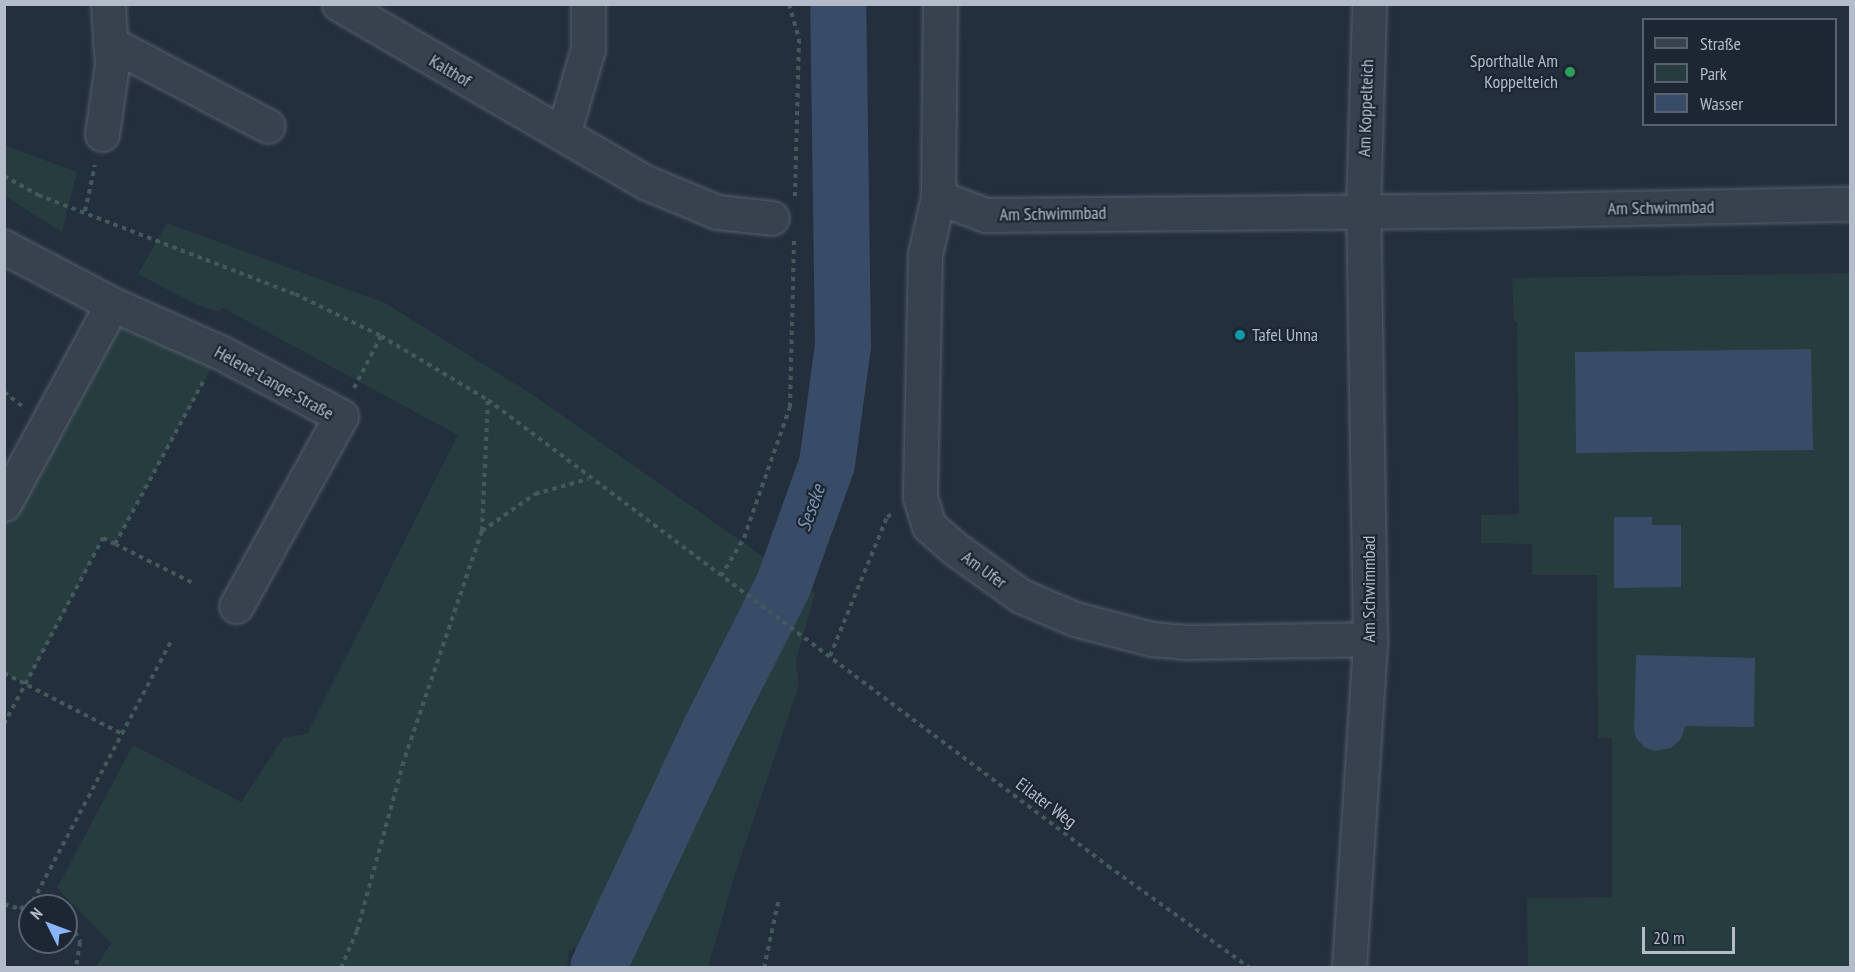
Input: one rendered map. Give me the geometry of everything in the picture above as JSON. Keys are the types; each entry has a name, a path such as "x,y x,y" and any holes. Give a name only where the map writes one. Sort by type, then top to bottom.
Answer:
{"street":[{"path":"102,135 112,65 108,4"},
{"name":"Kalthof","path":"339,4 489,94 645,182 717,212 772,218"},
{"path":"563,134 588,50 588,4"},
{"path":"938,197 940,4"},
{"name":"Am Koppelteich","path":"1364,211 1370,4"},
{"path":"110,43 268,126"},
{"name":"Am Schwimmbad","path":"938,197 986,215 1851,204"},
{"name":"Am Ufer","path":"938,197 925,254 920,497 929,526 957,550 1021,596 1075,619 1152,639 1189,642 1370,639"},
{"name":"Am Schwimmbad","path":"1349,968 1370,639 1364,211"},
{"name":"Helene-Lange-Straße","path":"4,247 112,304 220,352 341,416 236,606"},
{"path":"4,504 112,304"}],"path":[{"path":"85,211 102,135"},
{"name":"Eilater Weg","path":"4,176 38,195 85,211 295,294 381,336 488,400 532,431 589,479 745,596 830,656 1108,867 1250,968"},
{"path":"341,416 381,336"},
{"path":"115,544 220,352"},
{"path":"341,968 357,931 405,757 482,531 488,400"},
{"path":"721,576 744,538 778,447"},
{"path":"482,531 535,494 589,479"},
{"path":"830,656 887,517 920,497"},
{"path":"4,724 103,538 193,583"},
{"path":"37,894 172,640"},
{"path":"4,673 122,734"},
{"path":"764,968 779,898"},
{"path":"76,968 80,942 78,938"}],"green space":[{"path":"4,145 77,172 62,232 5,196"},
{"path":"167,223 385,303 533,395 815,593 796,661 799,685 735,874 708,967 623,967 644,916 569,951 567,967 96,967 111,943 78,909 78,894 63,894 57,888 133,745 241,802 283,738 307,734 458,435 223,308 219,312 195,304 138,274"},
{"path":"1850,273 1850,967 1528,967 1527,898 1612,897 1612,738 1598,738 1597,575 1532,575 1532,544 1481,543 1481,515 1519,514 1517,322 1514,322 1512,278"},
{"path":"112,304 220,352 115,544 103,538 26,685 5,673 5,504"}],"water":[{"path":"1811,349 1813,450 1576,453 1575,352"},
{"path":"1614,517 1652,517 1652,525 1681,525 1681,587 1614,588"},
{"path":"1636,655 1755,658 1754,727 1685,726 1681,739 1671,748 1655,751 1644,747 1636,738 1634,729"}],"waterway":[{"name":"Seseke","path":"598,968 710,730 783,586 827,464 843,346 838,4"}],"place":[{"name":"Sporthalle Am Koppelteich","path":"1570,72"},
{"name":"Tafel Unna","path":"1240,335"}]}
